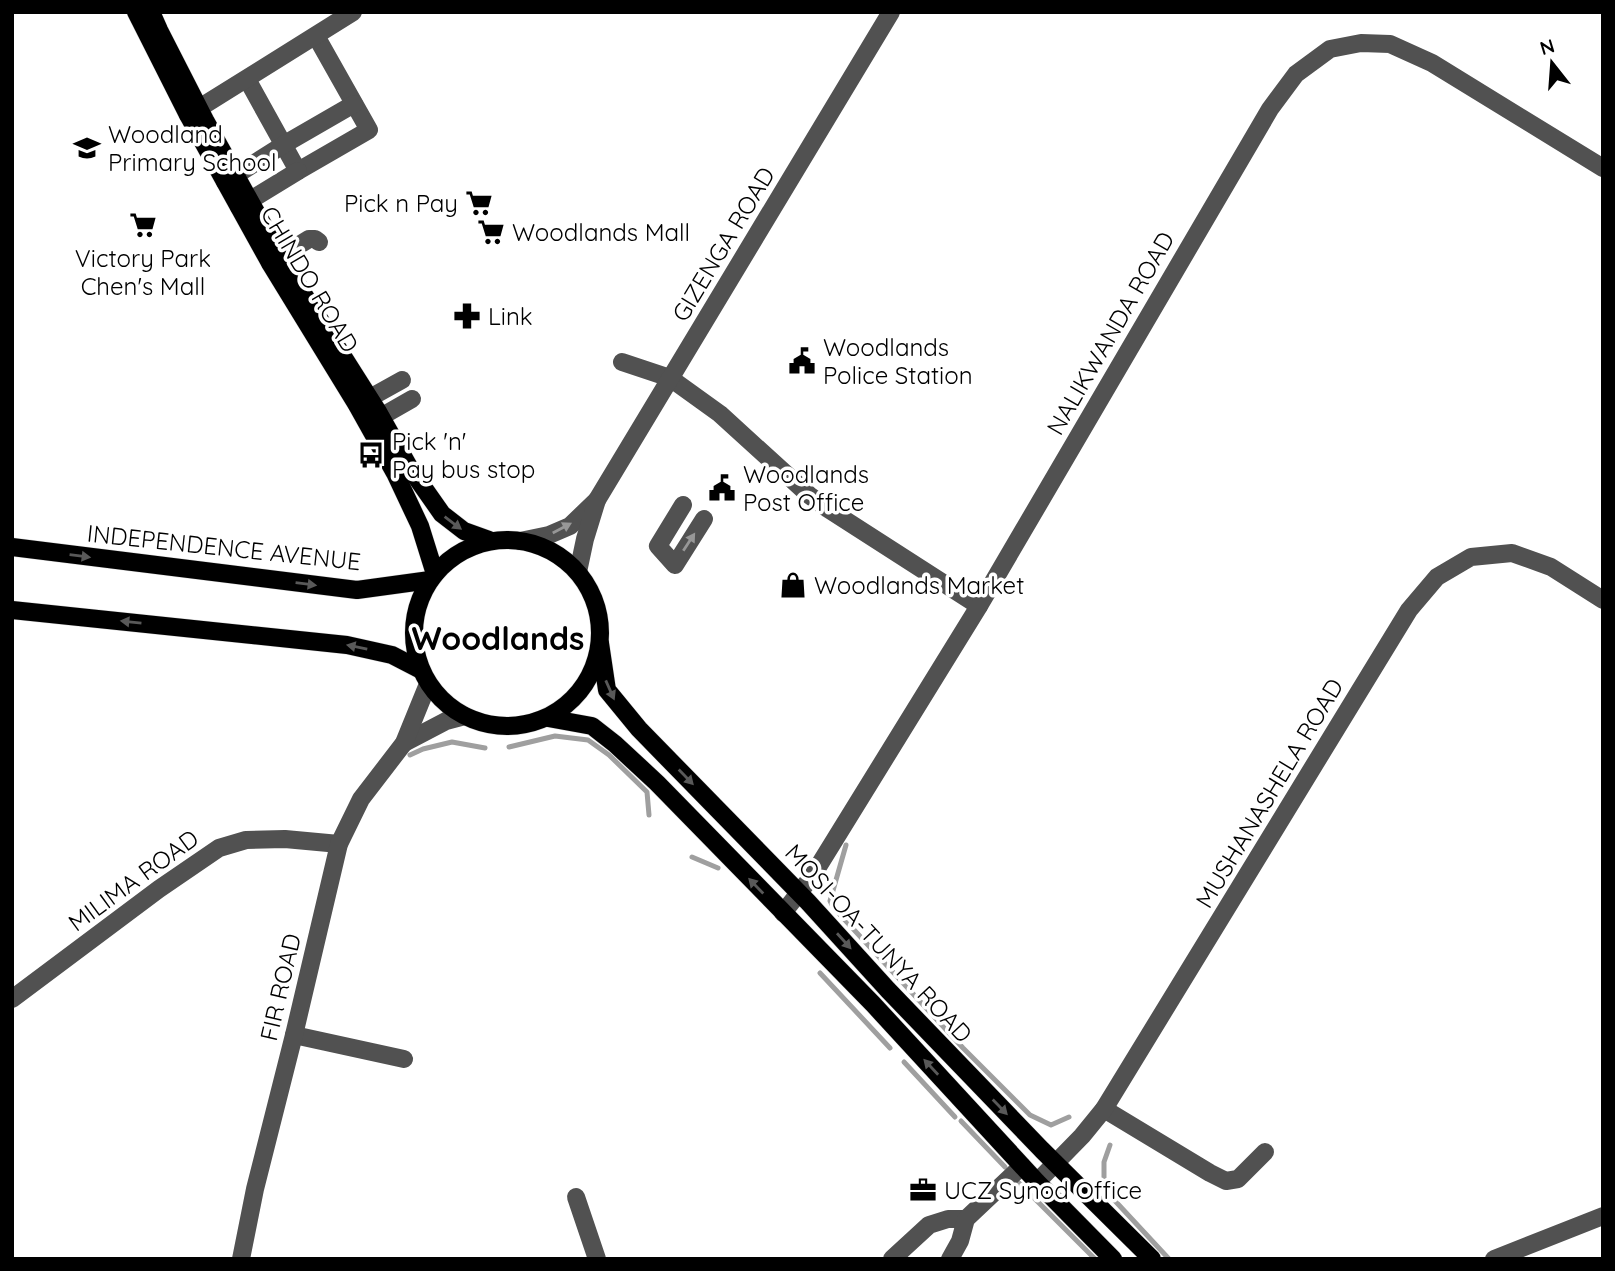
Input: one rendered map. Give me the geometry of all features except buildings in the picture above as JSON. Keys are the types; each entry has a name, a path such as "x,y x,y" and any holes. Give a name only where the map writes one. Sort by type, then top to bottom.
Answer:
{"main road":[{"name":"CHINDO ROAD","path":"136,12 275,259 375,420 442,514 464,531 489,540"},
{"name":"CHINDO ROAD","path":"151,12 193,111"},
{"name":"CHINDO ROAD","path":"375,420 414,514 433,577"},
{"path":"489,540 520,541 541,546 561,557 578,572 595,606 600,643 588,680 578,696 564,709 548,719 521,727 492,727 465,716 445,702 425,677 415,652 415,615 421,597 433,577 459,552 489,540"},
{"name":"INDEPENDENCE AVENUE","path":"12,547 356,590 433,577"},
{"path":"12,610 347,645 392,655 425,677"},
{"name":"MOSI-OA-TUNYA ROAD","path":"600,643 607,690 639,729 1056,1164 1152,1259"},
{"name":"MOSI-OA-TUNYA ROAD","path":"548,719 592,726 657,783 873,1004 1037,1182 1113,1259"}],"street":[{"path":"193,111 353,12"},
{"name":"GIZENGA ROAD","path":"578,572 597,500 891,12"},
{"path":"245,204 369,130 316,36"},
{"name":"NALIKWANDA ROAD","path":"783,913 820,863 979,606 1270,109 1296,74 1330,49 1360,43 1390,44 1432,63 1603,168"},
{"path":"247,79 298,171"},
{"path":"230,178 355,104"},
{"path":"275,259 309,239 319,242"},
{"path":"622,362 670,378 720,414 809,495 979,606"},
{"path":"363,402 402,380"},
{"path":"375,420 412,399"},
{"name":"GIZENGA ROAD","path":"520,541 550,535 569,526 597,500"},
{"path":"683,505 658,546 675,565 704,519"},
{"name":"MUSHANASHELA ROAD","path":"1037,1182 1104,1109 1409,610 1437,577 1471,557 1512,553 1551,567 1603,600"},
{"name":"FIR ROAD","path":"241,1259 255,1189 339,844 361,799 404,743 425,677"},
{"name":"FIR ROAD","path":"404,743 446,721 465,716"},
{"name":"MILIMA ROAD","path":"12,999 159,888 219,848 246,839 339,844"},
{"path":"294,1035 404,1059"},
{"path":"1104,1109 1226,1181 1238,1179 1265,1152"},
{"path":"950,1259 960,1241 966,1219 1022,1166"},
{"path":"576,1196 597,1259"},
{"path":"1494,1259 1603,1216"},
{"path":"892,1259 929,1225 948,1219 966,1219"}],"waterway":[{"path":"509,747 555,736 588,740 609,755 647,792 649,815"},
{"path":"410,755 452,742 485,748"},
{"path":"846,845 830,901 833,907 963,1048 1030,1115 1051,1125 1069,1117"},
{"path":"692,857 718,868"},
{"path":"820,973 890,1048"},
{"path":"904,1062 955,1117"},
{"path":"961,1121 1005,1167"},
{"path":"1110,1145 1104,1162 1104,1189 1169,1259"},
{"path":"1019,1183 1095,1259"}],"place":[{"name":"Woodland Primary School","path":"87,148"},
{"name":"Pick n Pay","path":"479,203"},
{"name":"Victory Park Chen's Mall","path":"143,225"},
{"name":"Woodlands Mall","path":"491,232"},
{"name":"Link","path":"467,316"},
{"name":"Woodlands Police Station","path":"802,361"},
{"name":"Pick 'n' Pay bus stop","path":"371,455"},
{"name":"Woodlands Post Office","path":"722,488"},
{"name":"Woodlands Market","path":"793,585"},
{"name":"UCZ Synod Office","path":"923,1190"}],"district":[{"name":"Woodlands","path":"498,638"}]}
